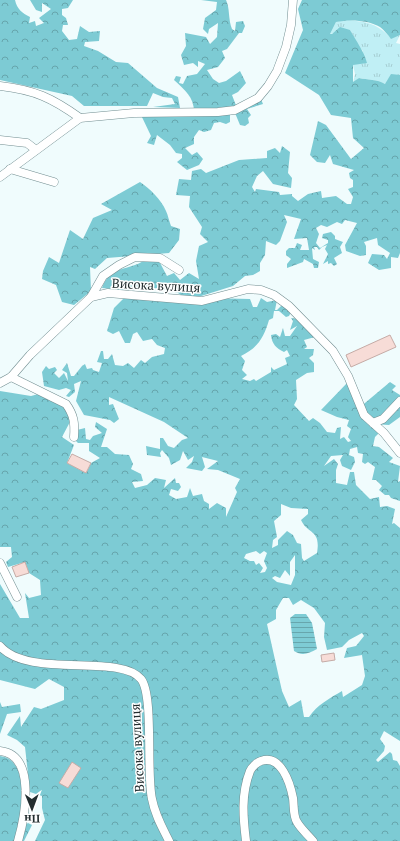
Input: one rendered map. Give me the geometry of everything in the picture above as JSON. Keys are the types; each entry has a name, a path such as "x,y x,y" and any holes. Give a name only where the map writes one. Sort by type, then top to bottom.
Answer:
{"street":[{"path":"0,177 80,118 134,113 218,112 235,110 245,106 258,98 268,86 277,71 286,47 291,25 293,0"},
{"path":"0,86 21,88 54,100 80,118"},
{"path":"0,140 20,140 36,150"},
{"path":"10,169 54,182"},
{"path":"0,383 11,376 91,297 103,276 119,265 135,257 160,258 178,270"},
{"name":"Висока вулиця","path":"91,297 108,293 202,301 248,289 260,290 274,295 289,306 333,352 348,376 364,415 384,433 400,453"},
{"path":"11,376 66,404 72,411 75,421 74,437"},
{"path":"373,423 383,419 400,401"},
{"path":"0,563 17,598"},
{"name":"Висока вулиця","path":"0,646 3,650 21,659 43,663 121,669 134,672 142,680 147,701 148,773 152,799 158,820 169,841"},
{"path":"0,751 6,751 16,758 23,769 25,801 18,841"},
{"path":"246,841 243,814 244,787 251,769 259,761 268,759 274,761 284,772 293,798 296,822 313,841"}],"green space":[{"path":"0,0 15,0 20,10 30,17 29,23 35,21 36,26 44,23 39,18 51,9 42,3 42,12 36,10 30,0 73,0 68,8 62,9 62,15 66,18 68,25 63,25 62,31 69,40 77,39 80,26 89,32 100,31 99,41 85,42 84,46 98,51 116,62 128,63 157,88 178,97 180,108 153,107 175,104 172,98 163,97 153,93 147,106 84,106 72,96 0,80"},
{"path":"201,0 226,0 232,29 235,31 236,22 243,21 245,26 242,33 239,33 227,49 222,51 225,58 218,67 207,70 213,79 219,83 226,81 240,71 246,83 238,92 232,95 237,108 260,97 263,104 247,109 251,115 248,118 249,123 245,126 240,125 235,113 230,115 230,122 226,124 220,122 214,123 211,130 204,132 199,130 194,137 194,144 185,148 192,155 197,152 203,159 199,165 187,170 177,162 182,158 182,154 176,153 170,145 157,135 154,145 147,143 151,136 141,115 194,114 191,99 174,80 176,76 181,77 179,83 183,84 187,76 197,74 205,64 198,61 198,67 193,63 184,65 181,55 186,46 185,33 206,37 210,44 217,37 218,23 209,29 208,34 203,29 205,18 216,10 217,2"},
{"path":"302,0 400,0 400,35 391,39 380,27 370,23 353,20 336,22 330,34 340,27 350,30 364,54 367,63 353,65 353,82 359,78 376,80 385,84 391,74 400,75 400,253 398,258 391,257 391,268 379,270 368,263 372,254 384,255 387,259 390,253 378,245 377,238 364,242 366,246 366,255 360,256 346,251 345,245 357,223 345,220 342,224 337,222 327,227 321,225 316,228 319,234 316,243 320,248 328,243 328,240 322,238 323,234 331,232 335,236 335,239 343,242 340,247 342,253 334,258 337,264 334,266 331,263 328,264 328,261 323,264 328,254 325,249 327,245 319,250 317,247 314,247 315,250 312,248 313,259 319,262 318,268 314,268 313,264 304,259 303,262 287,268 287,264 291,259 286,255 286,251 289,248 295,248 297,243 302,245 300,250 309,250 307,238 294,239 301,219 284,215 287,222 280,241 276,245 266,241 265,255 260,263 260,271 253,275 245,276 233,286 198,297 184,297 178,293 160,288 121,290 102,288 110,275 145,260 159,261 167,276 174,273 180,280 189,273 199,279 196,261 199,246 208,242 200,234 202,227 189,207 190,196 176,195 179,179 191,180 192,171 201,169 206,173 239,160 267,158 267,151 275,148 280,153 282,146 290,152 288,173 292,178 291,188 273,184 263,171 257,176 252,187 255,192 256,189 279,192 280,195 292,194 292,196 298,201 308,194 321,191 322,198 336,196 347,204 351,204 353,197 348,189 353,187 353,180 350,178 349,173 354,170 333,164 330,155 325,163 317,162 310,155 318,121 326,125 351,159 364,148 353,138 351,118 331,115 319,95 285,73 303,30 298,9"},
{"path":"345,20 359,21 370,24 380,29 391,38 400,35 396,43 400,44 400,75 385,84 376,80 359,78 353,83 355,74 353,65 363,51 358,46 350,30 330,34 336,22"},
{"path":"140,182 161,202 167,213 171,226 180,229 179,240 169,253 107,258 95,269 90,267 91,291 74,305 62,302 56,285 42,279 43,271 49,257 59,263 70,230 83,239 93,218 112,210 101,204"},
{"path":"126,296 250,299 253,307 257,307 261,298 267,302 277,300 275,310 282,305 291,312 289,316 286,317 279,311 274,311 273,318 269,320 260,341 256,346 241,356 245,361 242,370 247,375 242,379 250,381 254,379 256,381 271,372 271,367 274,370 287,364 285,358 290,356 287,350 284,352 277,347 272,341 271,335 276,334 280,337 283,328 285,336 290,336 297,326 290,330 293,321 291,318 298,319 315,337 304,340 307,347 304,349 314,349 313,355 309,358 314,363 314,372 307,373 296,380 297,399 294,405 309,421 313,418 320,423 327,432 335,433 337,428 341,427 340,439 344,437 348,442 351,441 348,437 351,429 347,426 349,420 337,417 321,410 348,382 359,408 390,382 396,386 392,390 400,395 400,417 389,425 373,424 379,433 375,437 373,446 379,447 393,458 389,462 400,466 398,482 400,481 400,501 391,498 389,495 385,495 379,490 382,486 376,480 372,480 375,467 368,462 365,464 362,462 363,454 358,453 357,447 350,449 349,455 354,457 355,462 351,470 342,466 340,460 343,455 331,456 324,466 334,459 338,464 336,470 336,483 347,485 350,472 354,472 356,485 370,499 379,497 380,507 387,506 395,509 392,524 394,523 400,528 400,741 384,731 380,739 385,746 384,751 376,760 378,762 390,752 393,760 397,761 400,766 400,841 35,841 45,820 42,808 42,796 30,792 25,747 17,740 7,735 20,716 21,727 34,707 41,709 64,700 64,687 49,679 35,689 0,680 0,584 20,618 29,618 25,593 29,598 41,595 40,580 29,573 25,562 8,567 6,562 12,557 11,547 0,547 0,391 31,396 42,393 67,409 71,420 62,437 74,445 67,463 86,473 91,463 100,458 89,451 89,443 78,443 75,440 77,430 85,428 86,439 90,440 93,436 102,433 95,427 96,422 107,429 101,447 107,447 115,454 129,455 133,464 131,469 141,474 143,481 132,482 135,488 147,485 155,478 166,480 164,488 175,478 176,483 179,483 181,487 178,491 171,489 169,495 176,499 187,497 190,488 193,496 202,494 204,501 209,504 209,509 217,503 226,508 226,517 237,492 235,488 240,479 218,470 207,469 218,461 202,457 205,467 202,471 186,468 192,462 194,456 188,460 183,451 180,460 171,465 169,458 162,450 160,453 161,457 147,455 146,446 160,449 160,438 163,438 168,446 174,448 182,440 188,438 164,422 109,397 109,405 113,404 119,419 114,423 110,420 84,415 76,401 81,381 74,384 75,392 69,397 66,396 71,390 66,388 59,390 44,386 42,372 46,366 49,369 55,367 57,370 54,373 59,378 64,373 68,381 67,373 62,370 67,363 71,376 74,376 85,364 87,369 92,368 93,370 99,372 102,363 97,362 101,351 103,351 104,359 108,359 112,354 115,365 123,366 128,363 134,368 141,360 145,363 152,357 164,354 165,348 157,345 152,339 143,341 137,332 133,334 130,343 125,343 119,331 113,334 107,331 114,308","holes":["281,504 291,508 308,509 308,514 301,520 304,525 316,536 318,545 317,553 304,561 302,558 301,544 297,543 293,535 287,531 278,540 278,545 272,548 273,540 277,537 274,521 281,515","256,551 260,554 264,551 267,553 264,561 267,568 265,572 260,573 263,568 259,563 256,565 254,561 244,558 246,554","295,555 295,575 291,585 277,582 272,578 275,576 280,578 285,570 290,576 290,562","283,598 289,598 293,605 301,600 314,608 325,623 324,637 327,650 342,647 349,640 362,633 364,636 356,646 347,648 344,658 362,655 365,676 362,685 343,697 342,691 333,696 320,705 309,717 304,717 301,700 289,707 282,691 267,624 276,619 276,610"]},
{"path":"0,702 2,707 20,704 21,712 7,714 0,734"},
{"path":"0,756 8,758 18,769 22,785 24,809 30,814 30,819 23,819 19,829 28,823 32,825 24,841 0,841"}],"shaded area":[{"path":"295,614 306,614 312,623 317,649 305,654 300,654 294,651 290,618"}],"building":[{"path":"390,335 396,347 351,367 346,355"},
{"path":"72,454 91,463 86,473 67,463"},
{"path":"25,562 29,573 16,577 12,567"},
{"path":"334,653 335,660 322,662 321,655"},
{"path":"72,762 81,768 68,788 59,783"}]}
